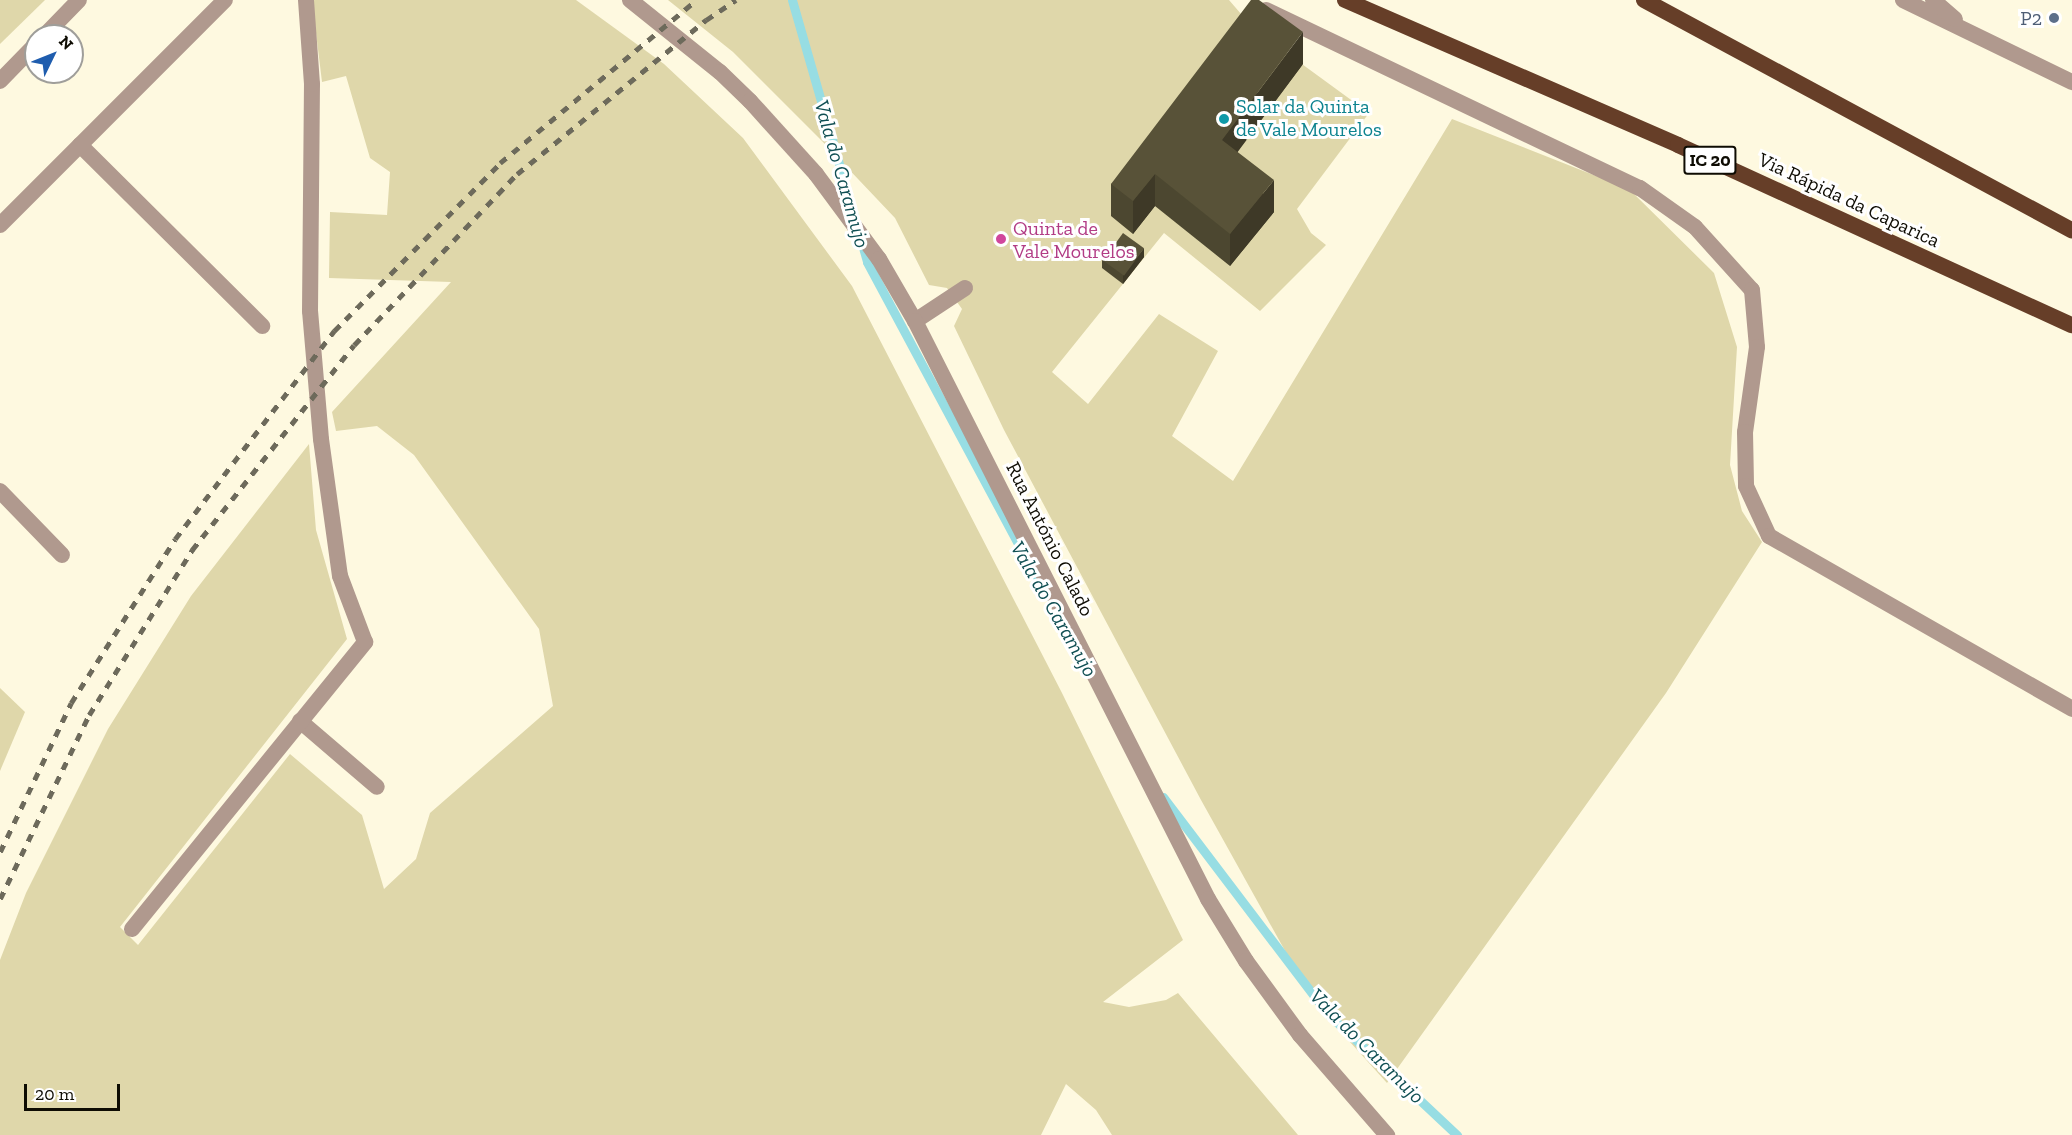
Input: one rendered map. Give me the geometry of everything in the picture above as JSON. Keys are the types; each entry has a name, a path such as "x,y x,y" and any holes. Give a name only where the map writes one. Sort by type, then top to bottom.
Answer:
{"highway":[{"name":"Via Rápida da Caparica","path":"1345,0 1678,145 2072,325"},
{"path":"1644,0 2072,230"}],"street":[{"path":"56,24 79,0"},
{"path":"0,225 225,0"},
{"path":"132,929 365,642 340,576 321,438 310,311 312,84 306,0"},
{"name":"Rua António Calado","path":"630,0 720,72 778,130 852,221 879,259 915,321 1208,899 1246,961 1289,1020 1328,1070 1387,1135"},
{"path":"1903,0 2072,82"},
{"path":"1933,0 1973,35"},
{"path":"1252,3 1640,188 1695,227 1752,290 1757,347 1745,432 1746,486 1769,536 2072,709"},
{"path":"0,81 24,56"},
{"path":"80,145 262,326"},
{"path":"915,321 965,288"},
{"path":"0,491 62,555"},
{"path":"300,721 377,787"}],"shaded area":[{"path":"0,0 45,0 0,44"},
{"path":"312,0 576,0 664,64 743,138 852,286 1062,693 1183,940 1103,1002 1129,1007 1166,1000 1178,993 1298,1135 1112,1135 1096,1110 1066,1084 1041,1135 0,1135 0,960 26,893 108,729 191,596 309,444 316,530 347,639 120,927 138,945 290,754 362,815 384,889 416,859 430,813 553,706 539,629 414,455 377,426 336,431 332,412 451,282 329,278 330,212 387,215 390,172 370,158 346,76 322,82"},
{"path":"668,0 1229,0 1254,29 1369,113 1297,209 1311,233 1326,245 1260,311 1164,233 1052,372 1088,404 1159,314 1218,351 1172,436 1233,481 1452,119 1629,189 1714,273 1737,347 1730,465 1742,511 1762,542 1666,693 1387,1083 1313,1001 1201,800 1004,430 954,326 962,309 947,288 929,285 895,218 822,141 733,52"},
{"path":"0,688 25,712 0,771"}],"building":[{"name":"Solar da Quinta de Vale Mourelos","path":"1251,0 1259,0 1303,32 1222,140 1274,180 1230,234 1155,174 1133,201 1111,184"},
{"path":"1123,233 1144,248 1124,276 1103,261"}],"waterway":[{"name":"Vala do Caramujo","path":"792,0 855,220"},
{"name":"Vala do Caramujo","path":"862,244 867,262 1046,596"},
{"name":"Vala do Caramujo","path":"1163,797 1326,1012 1457,1135"}],"railway":[{"path":"0,852 71,703 175,539 334,331 500,163 696,0"},
{"path":"0,899 89,715 192,550 354,345 517,174 706,20 736,0"}],"place":[{"name":"P2","path":"2054,18"},
{"name":"Solar da Quinta de Vale Mourelos","path":"1224,119"},
{"name":"Quinta de Vale Mourelos","path":"1001,239"}]}
